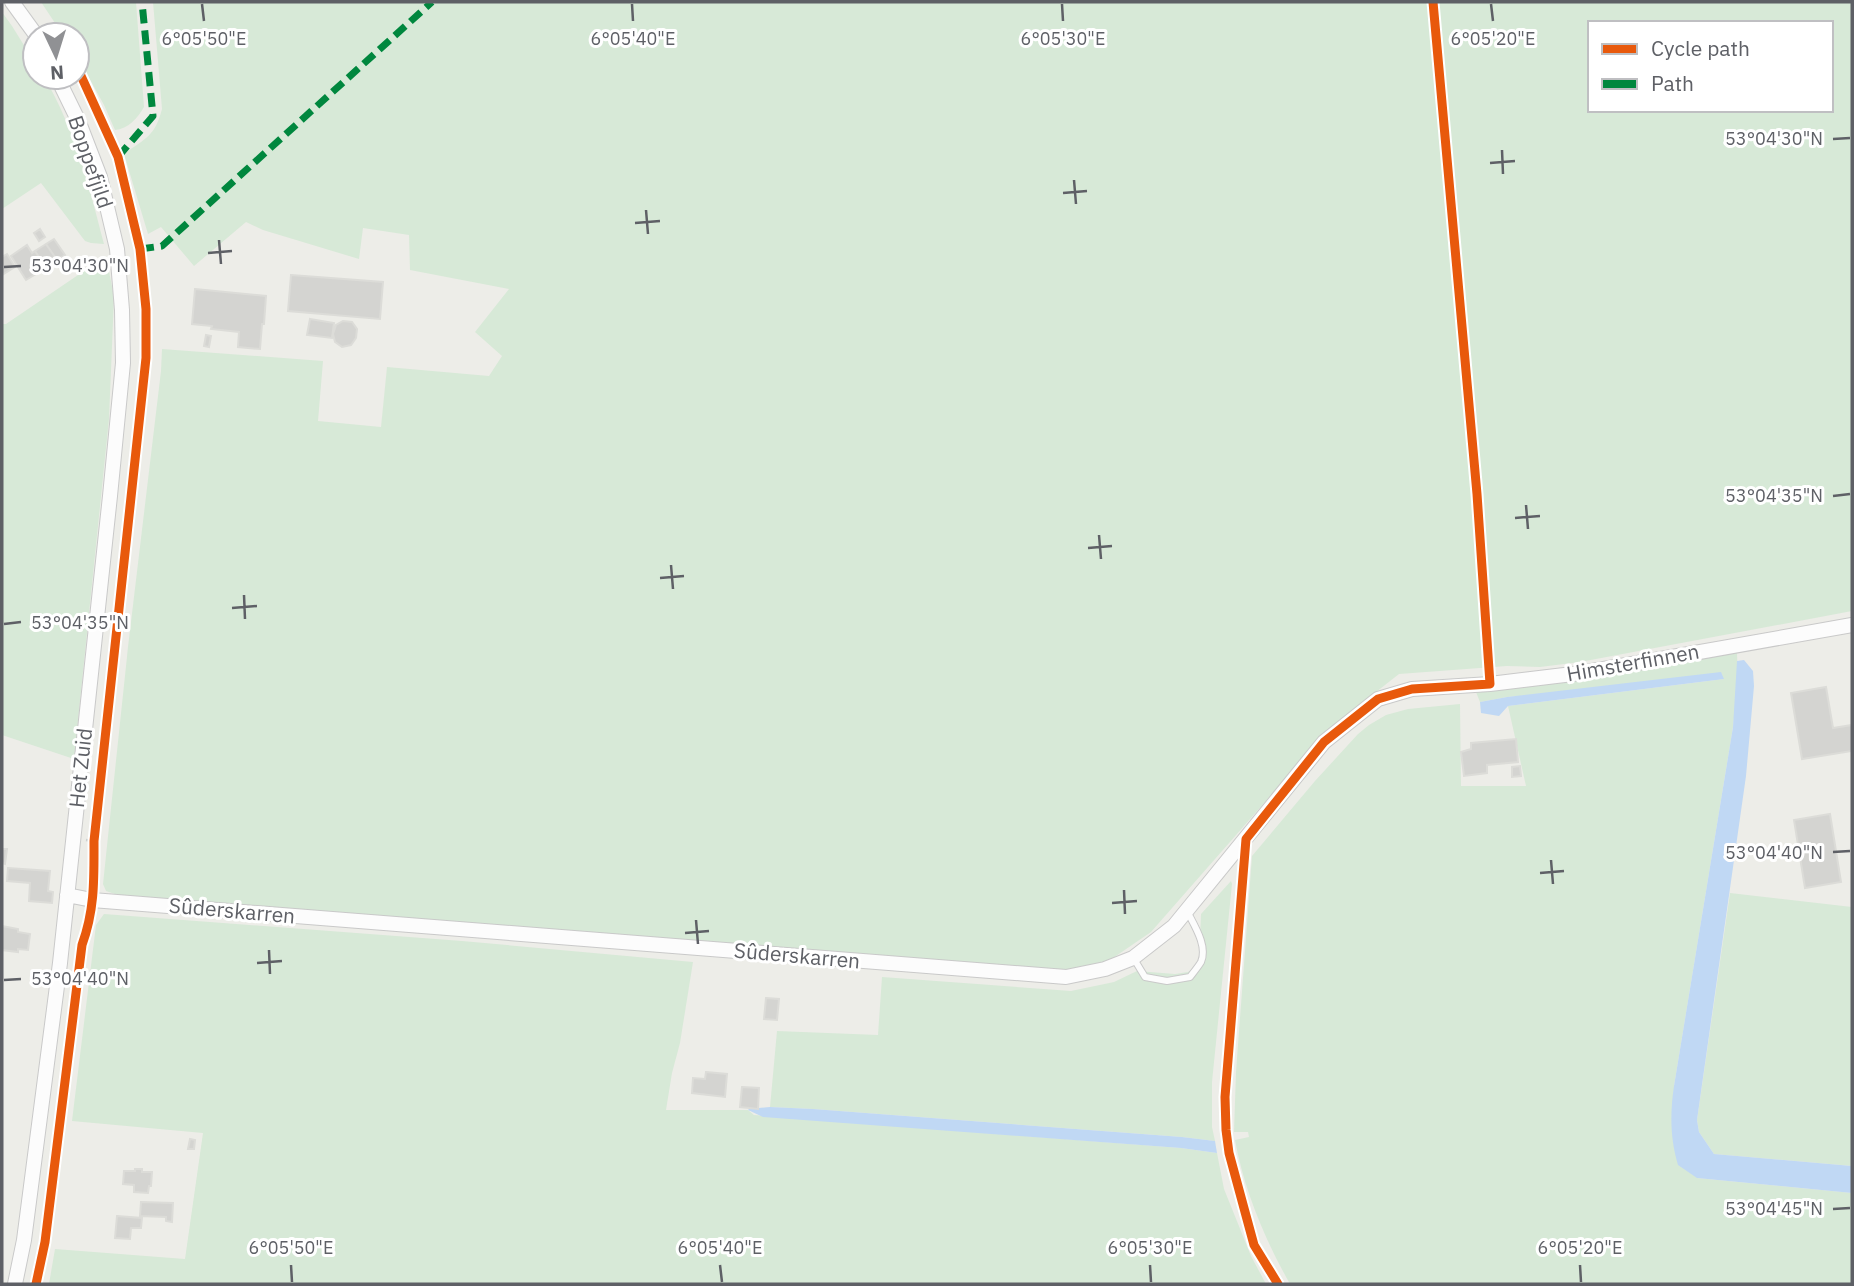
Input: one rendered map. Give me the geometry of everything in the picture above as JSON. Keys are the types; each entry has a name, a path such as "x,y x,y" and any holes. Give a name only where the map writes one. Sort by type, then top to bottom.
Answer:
{"street":[{"path":"12,2 26,21"},
{"name":"Boppefjild","path":"64,91 100,177 117,249"},
{"name":"Het Zuid","path":"15,1284 24,1240 58,976 110,496 122,363 122,310 117,249"},
{"name":"Himsterfinnen","path":"1412,689 1490,684 1581,673 1852,625"},
{"name":"Sûderskarren","path":"67,895 106,901 1066,977 1105,970 1133,958 1174,926 1324,742 1378,699 1412,689"}],"lane":[{"path":"1133,958 1145,977 1167,981 1190,977 1202,960 1202,946 1186,910"}],"path":[{"path":"94,854 96,827"}],"green space":[{"path":"41,2 136,2 144,107 136,119 115,130 91,81 91,21 54,21"},
{"path":"153,2 1852,2 1852,611 1580,662 1540,667 1507,666 1399,674 1329,729 1151,932 1113,958 1091,967 1057,970 118,895 106,891 103,884 162,349 323,361 318,421 381,427 387,367 489,376 502,356 475,332 509,289 410,270 409,235 363,228 359,259 263,230 246,222 194,266 161,227 148,234 124,154 153,131 162,109"},
{"path":"2,12 21,40 21,91 52,91 73,137 104,244 85,241 41,183 2,209"},
{"path":"106,256 114,297 109,419 74,759 2,735 2,324 6,324"},
{"path":"1737,653 1738,682 1733,727 1674,1086 1697,1178 1852,1193 1852,1284 1290,1284 1264,1232 1244,1177 1235,1140 1249,1137 1248,1132 1234,1132 1252,856 1358,734 1386,715 1408,709 1460,704 1461,786 1526,786 1508,706 1724,679 1507,697 1480,702 1476,692"},
{"path":"1231,881 1212,1082 1212,1127 1215,1141 770,1107 777,1031 878,1035 882,977 1071,991 1114,982 1137,971 1175,974 1188,972 1199,965 1201,914"},
{"path":"1730,893 1852,907 1852,1166 1714,1154 1699,1132 1697,1120"},
{"path":"104,914 462,941 693,962 666,1110 748,1110 754,1115 1217,1153 1224,1189 1251,1256 1266,1284 49,1284 55,1249 185,1259 203,1133 72,1121 96,925"}],"water":[{"path":"1744,660 1753,671 1754,686 1746,776 1697,1120 1699,1132 1714,1154 1852,1166 1852,1193 1697,1178 1678,1165 1675,1155 1672,1126 1674,1086 1733,727 1737,661"},
{"path":"1721,672 1724,679 1508,706 1499,716 1481,713 1480,702 1507,697"},
{"path":"770,1107 1182,1137 1215,1141 1217,1153 1181,1148 763,1117 748,1110"}],"building":[{"path":"40,229 45,237 39,241 34,233"},
{"path":"54,239 65,255 57,260 46,244"},
{"path":"46,244 57,260 46,268 35,251"},
{"path":"27,245 32,253 35,251 46,268 26,280 11,256"},
{"path":"7,254 15,267 2,275 2,257"},
{"path":"291,275 383,282 380,319 288,311"},
{"path":"195,289 266,296 260,349 238,347 239,332 192,324"},
{"path":"310,319 334,323 332,338 307,335"},
{"path":"343,321 352,322 357,329 356,338 351,345 342,347 335,342 333,334 336,325"},
{"path":"206,335 211,336 209,347 204,346"},
{"path":"1826,687 1833,728 1852,725 1852,751 1802,759 1791,693"},
{"path":"1516,739 1518,762 1487,765 1487,773 1464,776 1461,752 1471,749 1471,743"},
{"path":"1520,766 1521,776 1512,777 1512,767"},
{"path":"1830,814 1841,882 1805,888 1794,820"},
{"path":"2,849 7,849 5,864 2,863"},
{"path":"8,868 50,871 48,891 53,892 52,903 29,901 30,883 7,881"},
{"path":"2,926 30,934 28,950 2,950"},
{"path":"766,998 779,999 777,1020 764,1019"},
{"path":"706,1072 727,1074 725,1097 692,1093 693,1078 705,1079"},
{"path":"742,1087 759,1088 758,1109 740,1107"},
{"path":"190,1139 195,1140 194,1149 188,1149"},
{"path":"135,1169 152,1172 148,1193 134,1192 134,1185 123,1184 124,1171"},
{"path":"141,1202 173,1203 172,1222 166,1221 166,1217 140,1216"},
{"path":"117,1216 142,1218 141,1228 131,1228 130,1239 115,1238"}],"marked path":[{"path":"118,157 153,116 142,2"},
{"path":"140,249 162,246 432,2"}],"cycle path":[{"path":"1278,1284 1254,1245 1229,1153 1226,1130 1225,1097 1246,839 1324,742 1378,699 1412,689 1490,684 1477,494 1433,2"},
{"path":"36,1284 45,1242 82,945 92,906 94,841 146,358 146,309 140,249 118,157 88,91"}]}
